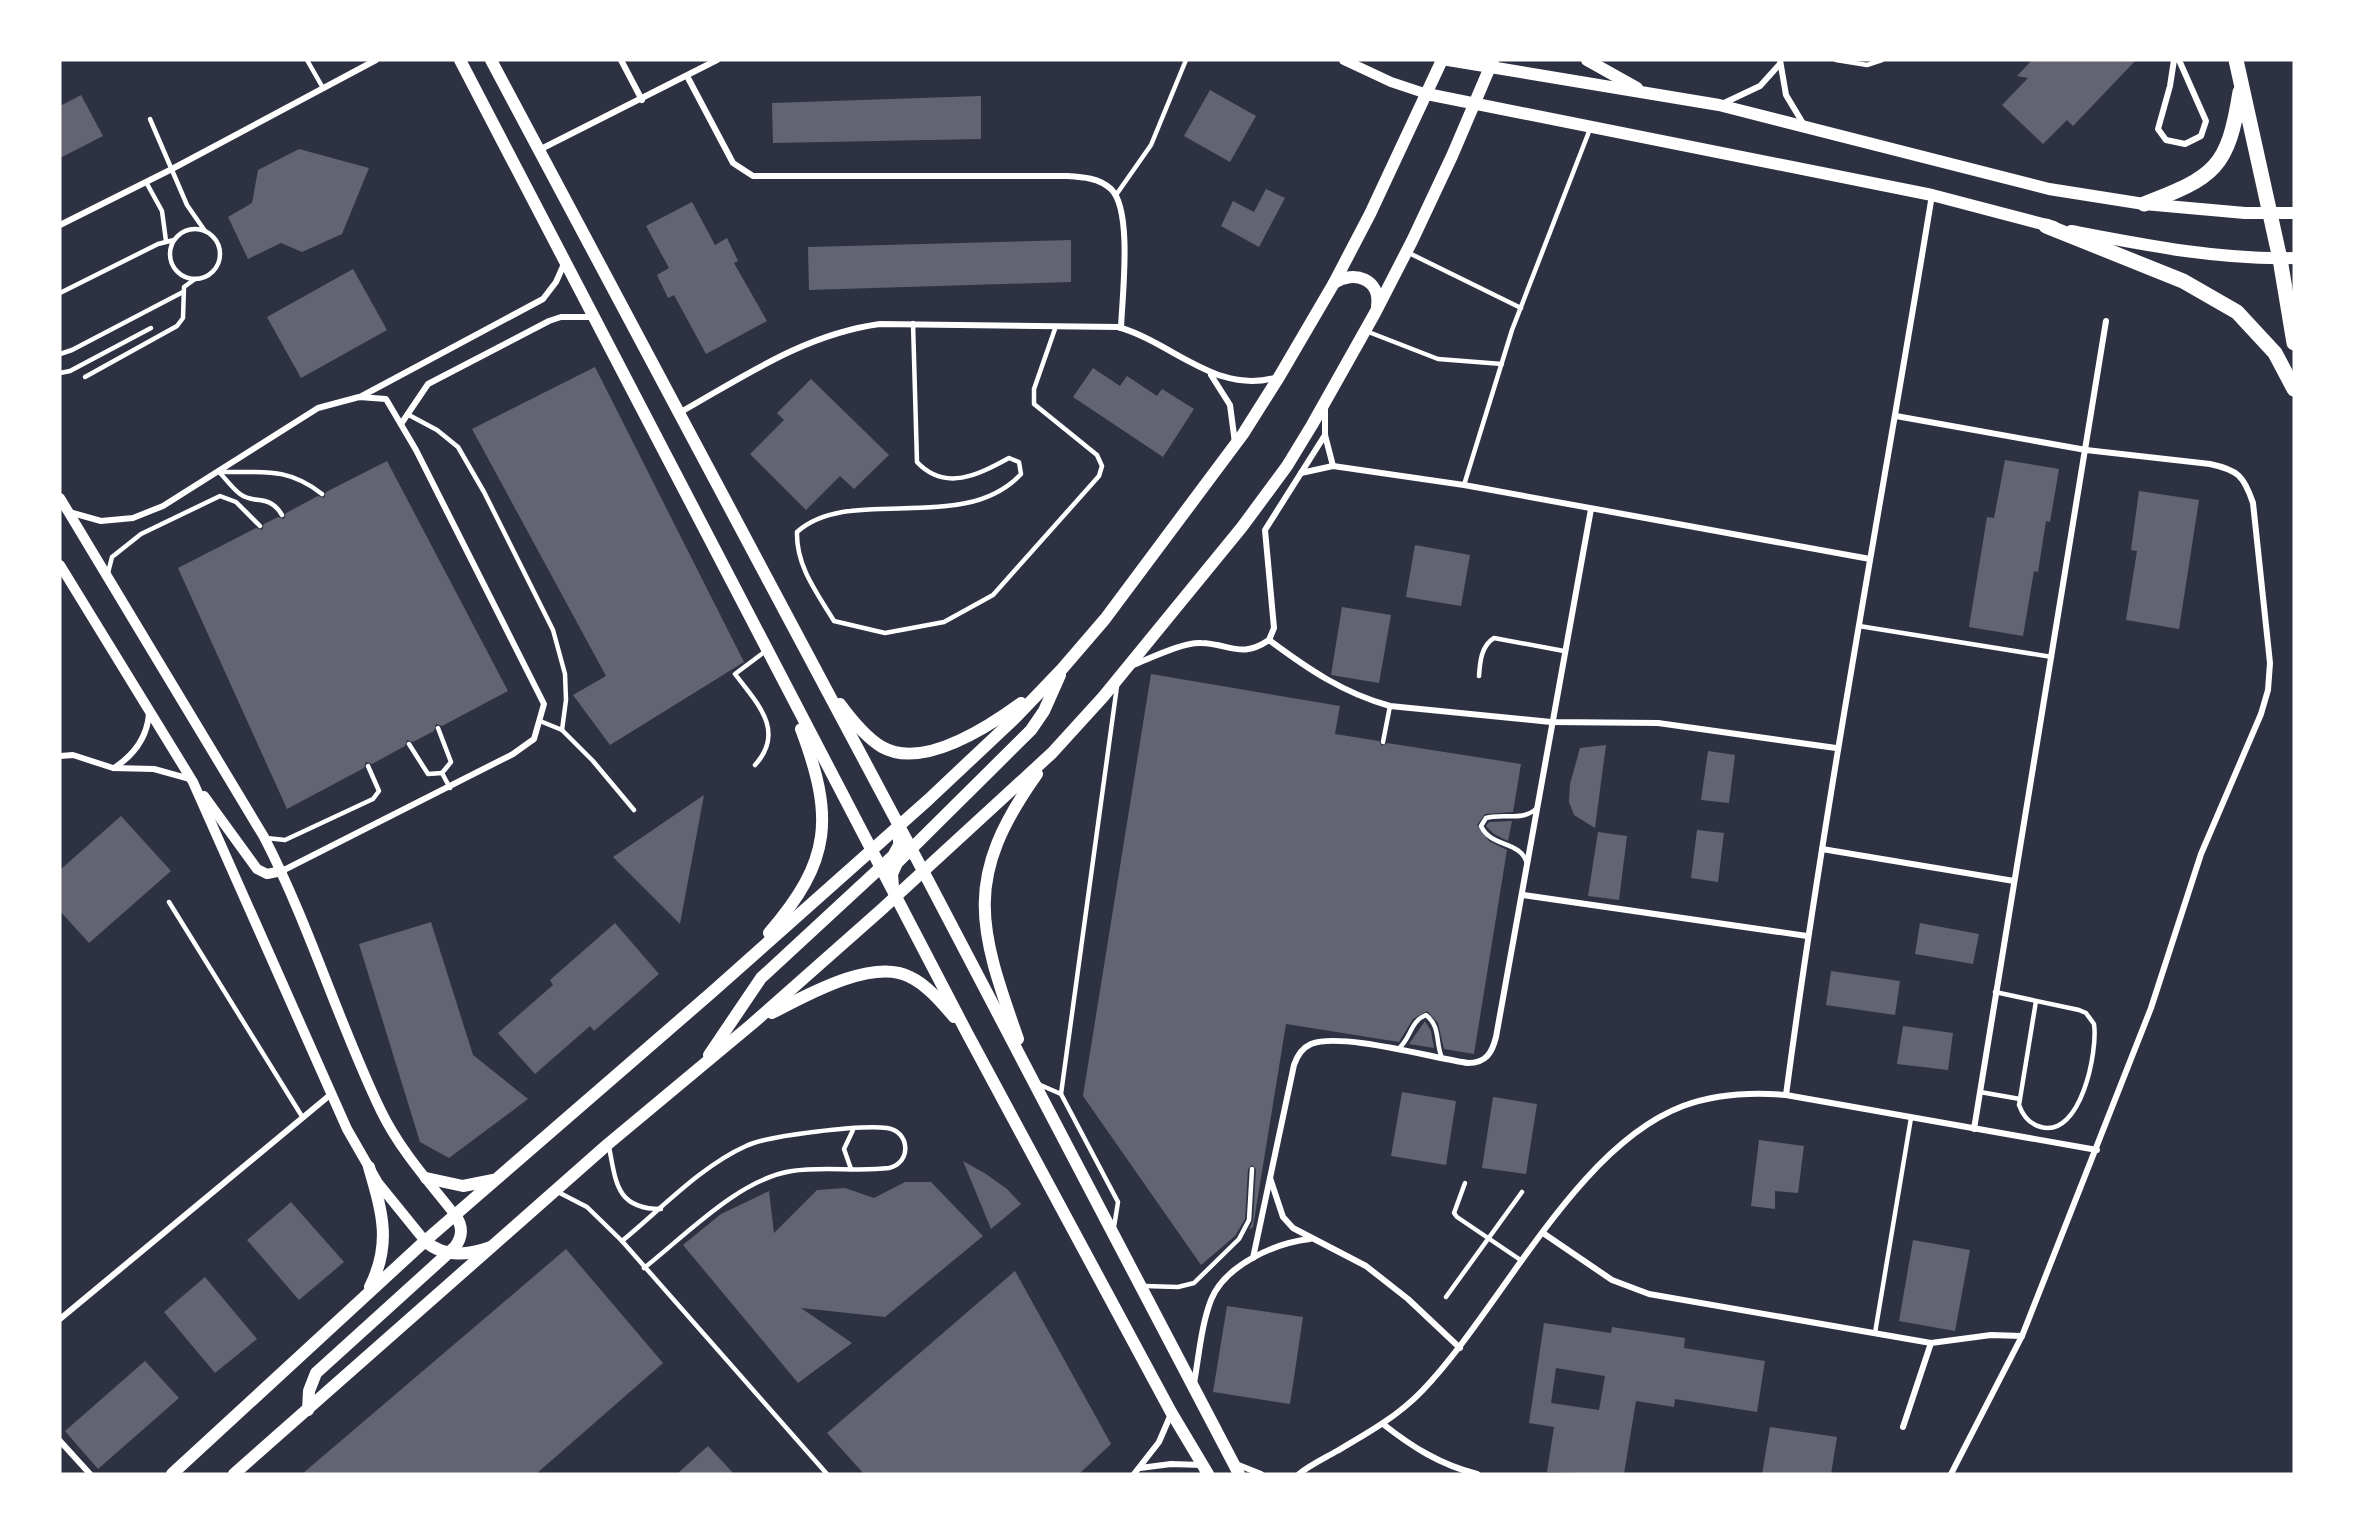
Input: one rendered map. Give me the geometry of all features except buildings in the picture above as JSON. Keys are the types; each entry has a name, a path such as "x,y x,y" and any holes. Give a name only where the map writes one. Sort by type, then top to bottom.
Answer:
{"highway":[{"path":"2236,60 2270,213 2287,258 2294,344"},
{"path":"2144,204 2186,188 2207,174 2224,154 2233,133 2241,83"},
{"path":"2046,226 2183,281 2237,312 2276,353 2294,389"}],"main road":[{"path":"460,60 564,264 967,1033 1205,1470"},
{"path":"491,60 923,872 1138,1286 1239,1474"},
{"path":"172,1474 425,1241 740,968 872,850 971,760 1062,669 1106,619 1235,444 1279,377 1334,283 1442,60"},
{"path":"1448,60 1492,64 1719,105 2049,189 2144,204 2294,213"},
{"path":"1587,60 1646,93"},
{"path":"234,1474 608,1144 752,1024 896,897 1052,753 1118,681 1242,527 1287,466 1375,313 1406,252 1492,64"},
{"path":"1427,94 1932,195 2046,226 2127,242 2239,257 2287,258"},
{"path":"1334,283 1353,276 1363,278 1377,293 1375,313"},
{"path":"896,897 892,882 893,870 910,848 1031,730 1047,705 1062,669"},
{"path":"817,676 870,739 890,751 909,754 942,747 974,732 1004,715 1047,685"},
{"path":"740,968 800,893 821,844 823,813 818,780 783,680"},
{"path":"1033,1081 994,970 984,899 988,867 998,839 1026,789 1052,753"},
{"path":"702,1066 761,978 881,867 897,849 900,836 898,826"},
{"path":"752,1024 844,980 868,973 887,971 908,975 922,984 967,1033"},
{"path":"368,1292 380,1263 384,1238 381,1213 369,1167"},
{"path":"426,1178 470,1186 502,1176"},
{"path":"308,1410 309,1391 316,1373 449,1253 461,1235 461,1226 455,1215"},
{"path":"425,1241 432,1247 449,1253 466,1254 495,1246"}],"street":[{"path":"60,225 170,170 376,60"},
{"path":"621,60 642,100"},
{"path":"539,150 642,100 717,60"},
{"path":"1344,60 1391,82 1427,94"},
{"path":"2174,60 2170,86 2158,129 2166,140 2185,144 2201,136 2206,121 2179,60"},
{"path":"1719,105 1760,86 1780,63"},
{"path":"1780,63 1786,95 1804,125"},
{"path":"687,75 733,163 753,176 1082,177 1105,185 1116,195 1121,207 1124,226 1121,328"},
{"path":"1786,1095 1807,936 1836,748 1896,416 1932,195"},
{"path":"69,512 100,521 133,518 163,506 318,408 359,397 543,299 556,282 564,264"},
{"path":"401,424 428,384 549,321 561,317 593,317"},
{"path":"1974,1130 2106,321"},
{"path":"679,413 801,345 826,335 860,326 913,322 1090,325 1121,328 1155,341 1209,372 1243,382 1279,377"},
{"path":"1209,372 1230,405 1234,418 1235,444"},
{"path":"60,565 192,781 257,869 267,874 282,871 450,788 513,754 534,739 544,704 401,424 386,399 359,397"},
{"path":"1325,403 1325,435 1333,466"},
{"path":"1896,416 2086,450 2228,468 2246,482 2253,503 2270,663 2268,690 2261,714 2201,854 2154,998 2097,1150 2022,1336 1951,1474"},
{"path":"1130,666 1190,645 1201,643 1250,651 1269,640 1274,628 1265,530 1325,435"},
{"path":"1301,473 1333,466 1464,485 1870,559"},
{"path":"60,498 264,837 282,871 381,1110 403,1148 455,1215"},
{"path":"1253,1258 1269,1174 1294,1065 1301,1051 1311,1044 1331,1041 1473,1063 1482,1061 1491,1053 1523,895 1551,722 1591,509"},
{"path":"1269,640 1315,675 1343,690 1389,706 1551,722 1658,723 1836,748"},
{"path":"113,768 138,746 147,730 150,711"},
{"path":"60,756 73,754 113,768 154,769 192,781 330,1095 369,1167 425,1241"},
{"path":"1822,849 2014,881"},
{"path":"1523,895 1807,936"},
{"path":"1291,1474 1300,1473 1383,1424 1412,1401 1460,1348 1543,1233 1603,1161 1624,1142 1664,1115 1718,1096 1765,1093 2097,1150"},
{"path":"60,1319 330,1095"},
{"path":"1269,1174 1283,1217 1311,1239 1366,1266 1408,1299 1460,1348"},
{"path":"1543,1233 1605,1276 1649,1294 1931,1343 1990,1335 2022,1336"},
{"path":"1193,1389 1204,1327 1214,1293 1223,1281 1253,1258 1276,1246 1311,1239"},
{"path":"1903,1427 1931,1343"},
{"path":"1134,1474 1159,1442 1172,1412"},
{"path":"1383,1424 1410,1445 1439,1462 1477,1474"},
{"path":"60,1441 90,1474"},
{"path":"1233,1462 1261,1474"},
{"path":"1140,1468 1172,1464 1205,1470"}],"lane":[{"path":"307,60 323,88"},
{"path":"1116,195 1151,145 1186,60"},
{"path":"1836,60 1867,65 1882,60"},
{"path":"85,377 177,326 183,318 183,292 186,284 211,274 220,259 218,242 193,217 170,170 150,119"},
{"path":"1464,485 1521,308 1591,127"},
{"path":"146,182 162,211 166,241"},
{"path":"195,279 186,278 173,266 170,248 174,240 188,230 205,231"},
{"path":"60,294 166,241 174,240"},
{"path":"1406,252 1521,308"},
{"path":"60,354 72,350 183,292"},
{"path":"913,322 917,462 926,472 939,477 965,478 977,475 1009,458 1019,462 1021,474 1009,486 967,503 929,509 860,510 808,522 797,532 797,548 808,580 834,621 885,633 944,622 993,595 1100,476 1102,466 1097,455 1034,404 1034,389 1056,326"},
{"path":"60,373 70,371 151,328"},
{"path":"1365,331 1438,359 1502,364"},
{"path":"407,414 437,430 458,447 484,492 553,630 565,674 566,700 562,730"},
{"path":"219,472 280,473 304,480 322,494"},
{"path":"219,472 242,495 262,498 277,505 282,515"},
{"path":"107,575 112,558 141,534 220,496 236,502 260,526"},
{"path":"1859,626 2052,657"},
{"path":"1479,676 1480,658 1490,640 1494,638 1564,651"},
{"path":"755,765 768,747 768,724 760,707 735,674 767,650"},
{"path":"1113,1236 1118,1202 1061,1094 1118,681"},
{"path":"1383,742 1389,706"},
{"path":"540,721 562,730 593,761 634,810"},
{"path":"409,744 428,774 442,773 451,762 438,728"},
{"path":"264,837 285,840 373,799 379,791 368,766"},
{"path":"442,773 450,788"},
{"path":"1528,866 1525,855 1516,848 1493,841 1485,835 1481,826 1486,818 1497,815 1530,814 1538,807"},
{"path":"169,902 303,1118"},
{"path":"1995,992 2036,1001 2086,1013 2091,1018 2095,1030 2085,1089 2069,1119 2055,1127 2039,1126 2026,1118 2019,1105 2036,1001"},
{"path":"1396,1051 1408,1038 1413,1023 1426,1015 1434,1021 1438,1030 1436,1044 1442,1058"},
{"path":"1033,1081 1061,1094"},
{"path":"1980,1092 2020,1100"},
{"path":"1875,1333 1911,1118"},
{"path":"851,1169 844,1149 852,1130"},
{"path":"622,1241 714,1165 748,1145 800,1134 852,1130 894,1130 905,1143 906,1152 897,1166 795,1170 763,1178 738,1193 644,1268"},
{"path":"608,1144 616,1182 625,1198 640,1208 661,1209"},
{"path":"1138,1286 1178,1287 1194,1282 1226,1253 1239,1239 1249,1220 1252,1169"},
{"path":"1465,1183 1454,1213 1463,1222 1522,1261"},
{"path":"556,1191 587,1208 622,1241 827,1474"},
{"path":"1446,1297 1522,1192"}]}
